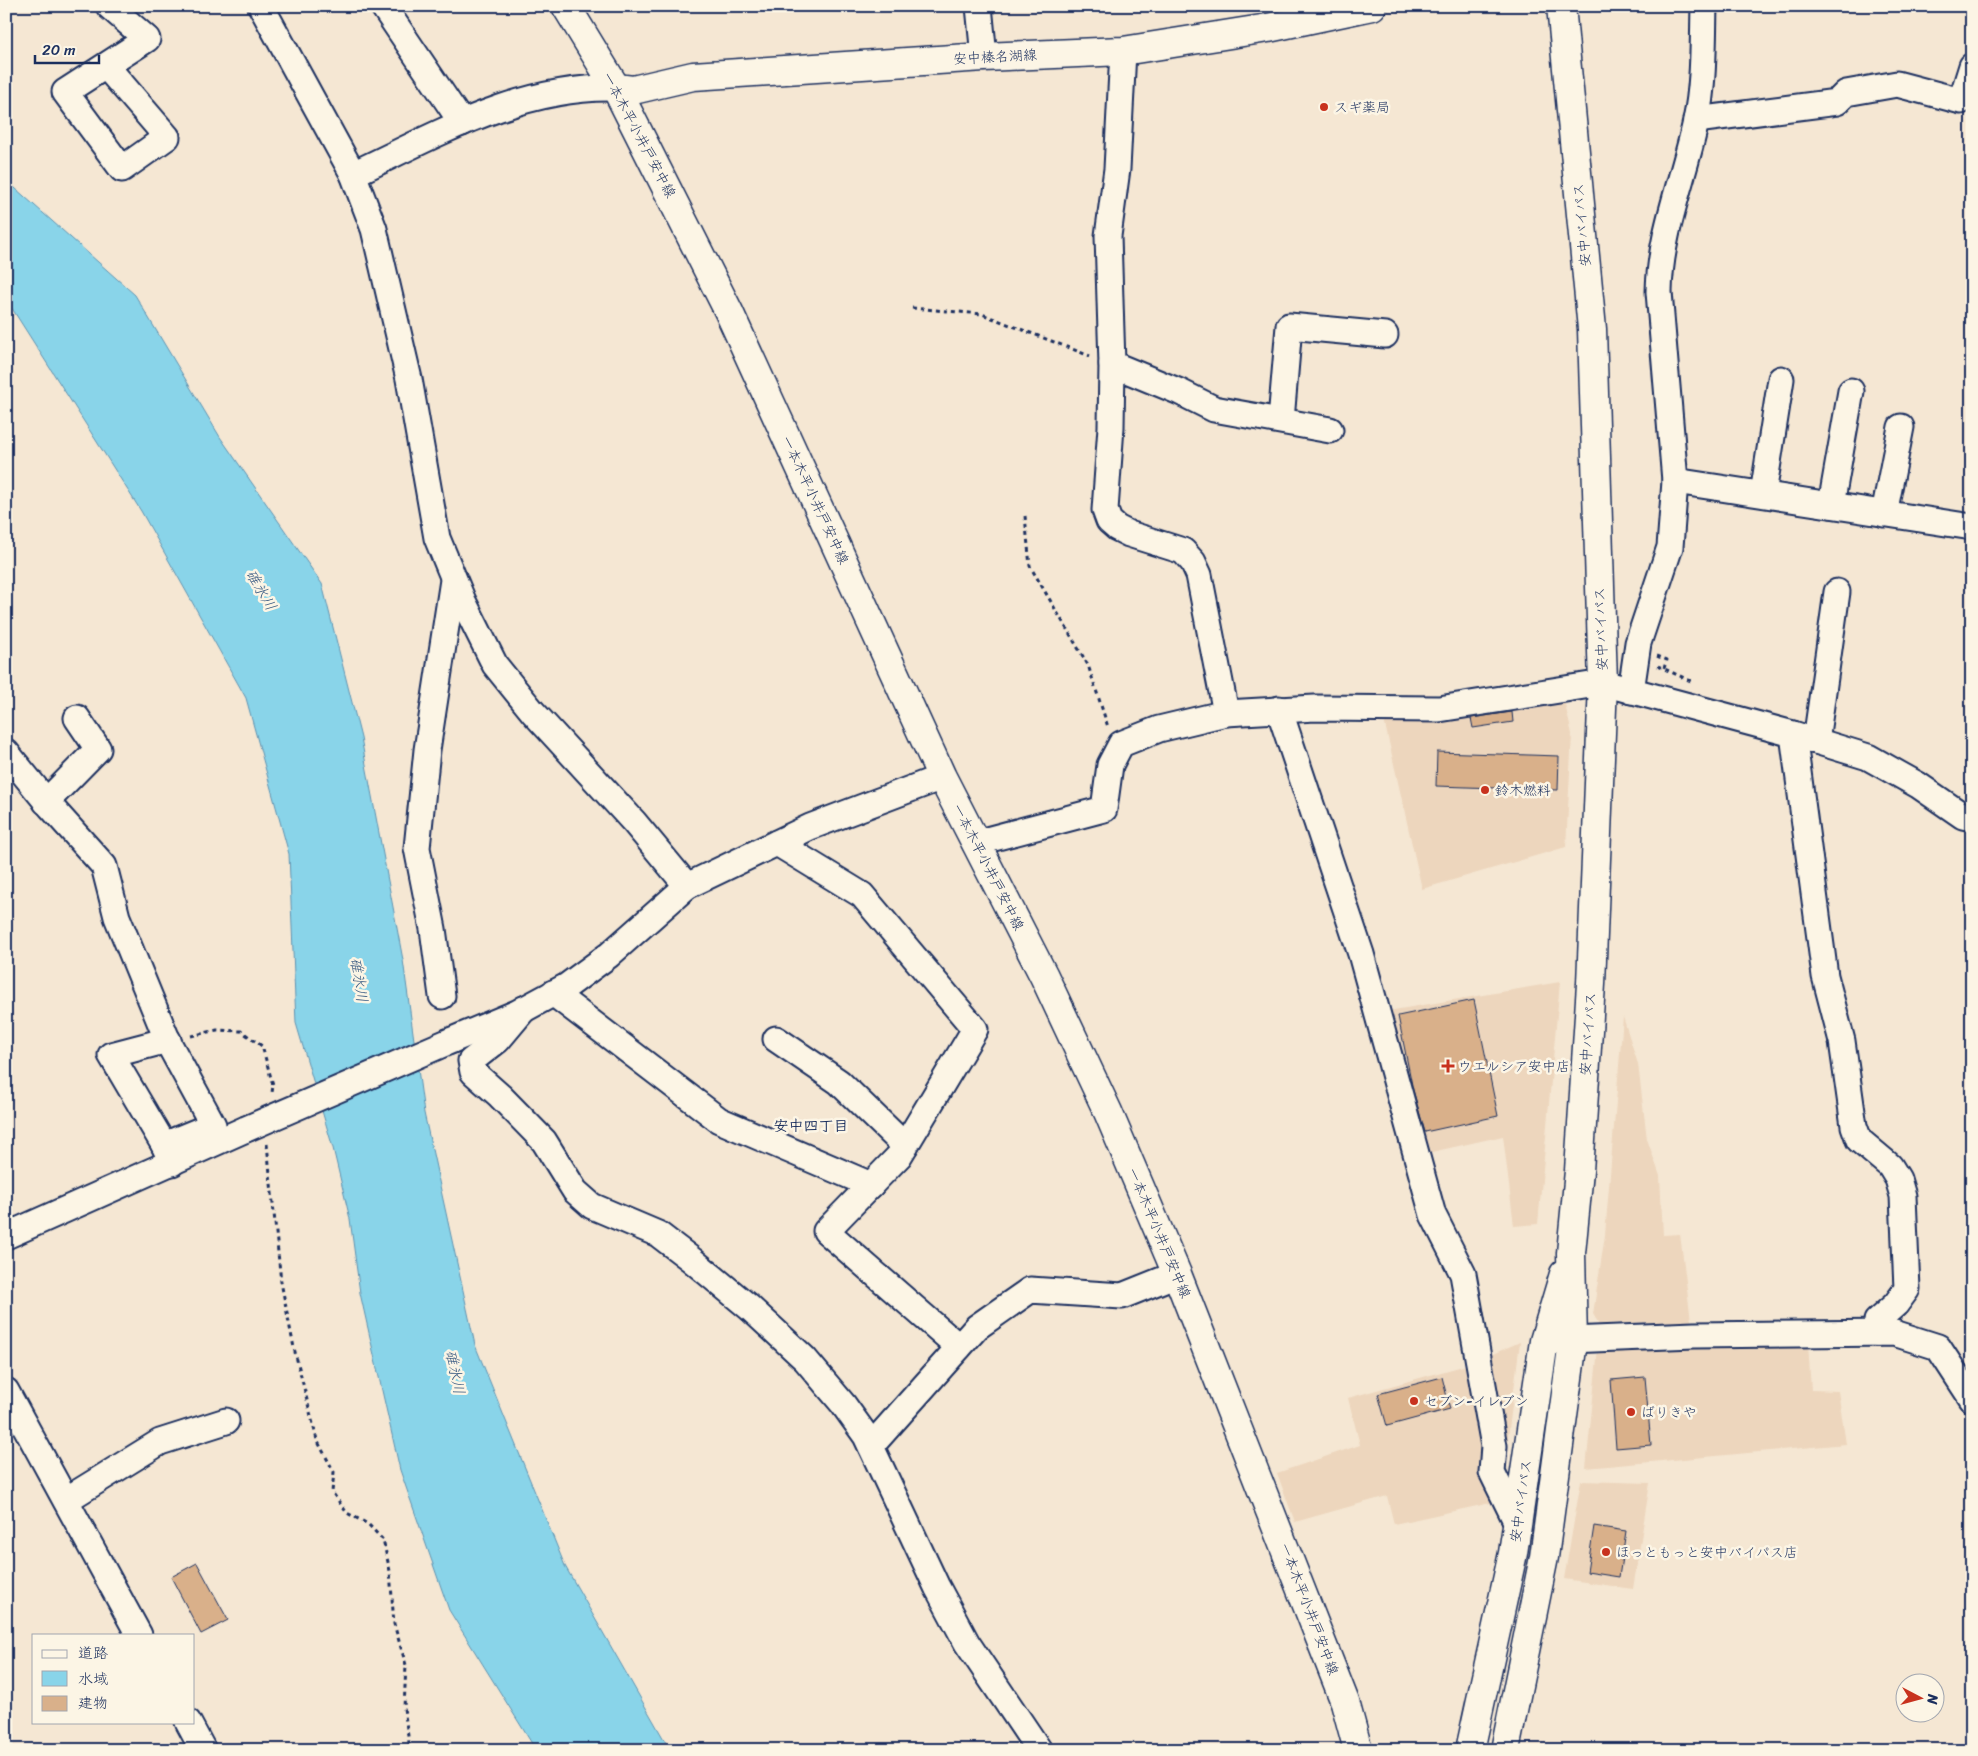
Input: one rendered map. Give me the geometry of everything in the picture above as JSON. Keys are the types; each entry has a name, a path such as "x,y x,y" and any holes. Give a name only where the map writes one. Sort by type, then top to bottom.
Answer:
{"main road":[{"name":"安中榛名湖線","path":"616,88 633,90 693,76 1122,51 1268,28 1372,6"},
{"name":"安中バイパス","path":"1505,1750 1544,1558 1573,1340 1571,1253 1579,1171 1591,984 1603,683 1592,329 1561,6"},
{"name":"一本木平小井戸安中線","path":"574,9 729,312 942,777 1044,976 1104,1103 1177,1274 1345,1702 1358,1750"},
{"name":"安中バイパス","path":"1470,1750 1513,1553 1544,1341 1571,1253"}],"street":[{"path":"106,66 147,40 109,6"},
{"path":"261,6 353,174 374,229 410,379 437,538 453,580 495,665 533,712 628,816 687,886"},
{"path":"383,6 462,123"},
{"path":"979,6 984,58"},
{"path":"1631,691 1638,642 1670,547 1675,481 1659,273 1662,250 1696,120 1703,69 1704,6"},
{"path":"1122,51 1116,169 1108,236 1112,364 1111,427 1105,510 1109,521 1117,528 1129,534 1183,551 1193,562 1199,575 1226,713"},
{"path":"1696,120 1837,102 1846,93 1897,84 1961,101 1972,66"},
{"path":"353,174 462,123 534,97 590,87 616,88"},
{"path":"1281,420 1289,326 1385,335"},
{"path":"1112,364 1180,392 1214,409 1330,430"},
{"path":"1763,494 1782,379"},
{"path":"1831,505 1851,391"},
{"path":"1884,514 1901,426"},
{"path":"1675,481 1972,527"},
{"path":"442,996 433,929 417,848 427,750 453,580"},
{"path":"1816,741 1837,592"},
{"path":"975,843 1104,809 1110,765 1121,744 1158,729 1226,713 1279,709 1439,709 1603,683 1792,734 1868,757 1918,785 1963,816 1972,818"},
{"path":"1279,709 1361,954 1434,1215 1463,1274 1494,1446 1492,1472 1517,1523"},
{"path":"46,802 98,749 77,718"},
{"path":"1792,734 1825,976 1842,1041 1854,1126 1859,1140 1890,1166 1898,1179 1902,1196 1907,1290 1896,1304 1877,1321 1876,1333"},
{"path":"6,752 46,802 104,866 117,917 168,1042 213,1124 168,1154 6,1236"},
{"path":"168,1154 257,1132 450,1041 524,1009 567,986 610,955 687,886 810,827 942,777"},
{"path":"777,843 862,895 975,1029 899,1156 826,1231 959,1347"},
{"path":"553,993 719,1120 871,1185"},
{"path":"524,1009 498,1040 471,1061 473,1072 500,1096 544,1141 576,1191 592,1206 658,1234 750,1308 805,1359 843,1404 866,1436 937,1587 966,1643 1039,1750"},
{"path":"776,1039 839,1082 905,1146"},
{"path":"168,1042 112,1054 168,1154"},
{"path":"871,1446 977,1327 1030,1290 1122,1296 1177,1274"},
{"path":"1544,1341 1694,1335 1894,1333 1938,1347 1972,1399"},
{"path":"6,1391 138,1634"},
{"path":"66,1500 160,1442 226,1421"},
{"path":"189,1724 203,1750"}],"path":[{"path":"912,308 982,314 1112,364"},
{"path":"1025,516 1030,566 1088,666 1116,753"},
{"path":"1664,668 1667,660"},
{"path":"168,1042 217,1030 241,1031 262,1046 273,1085 272,1095"},
{"path":"257,1132 267,1144 281,1282 294,1348 317,1440 334,1472 332,1492 347,1512 368,1524 383,1540 390,1571 394,1624 406,1665 404,1708 410,1750"}],"shaded area":[{"name":"鈴木燃料","path":"1563,696 1572,734 1566,847 1422,889 1382,711"},
{"path":"1560,982 1538,1224 1514,1226 1503,1136 1423,1154 1388,1011"},
{"path":"1623,1017 1638,1064 1647,1139 1660,1176 1663,1235 1680,1234 1691,1321 1599,1324 1593,1314 1605,1235"},
{"path":"1520,1342 1500,1501 1394,1524 1387,1496 1295,1522 1277,1473 1360,1445 1348,1398 1470,1364"},
{"path":"1808,1343 1811,1390 1838,1391 1846,1444 1586,1468 1598,1348"},
{"path":"1581,1481 1650,1483 1633,1589 1564,1579"}],"water":[{"name":"碓氷川","path":"6,180 135,295 220,437 322,584 361,738 403,960 424,1113 475,1345 565,1566 670,1750 536,1750 449,1610 400,1470 360,1293 350,1219 333,1148 296,1023 289,854 246,698 141,511 6,299"}],"building":[{"path":"1512,712 1513,722 1473,728 1471,718"},
{"path":"1437,752 1559,756 1558,790 1436,786"},
{"name":"ウエルシア安中店","path":"1474,1000 1498,1116 1425,1132 1413,1090 1398,1016"},
{"name":"セブン-イレブン","path":"1442,1377 1450,1409 1387,1426 1378,1394"},
{"name":"ばりきや","path":"1645,1377 1651,1445 1616,1448 1611,1380"},
{"name":"ほっともっと安中バイパス店","path":"1594,1526 1626,1531 1619,1577 1587,1572"},
{"path":"197,1563 228,1620 201,1634 171,1577"}],"place":[{"name":"スギ薬局","path":"1324,107"},
{"name":"鈴木燃料","path":"1485,790"},
{"name":"ウエルシア安中店","path":"1448,1066"},
{"name":"セブン-イレブン","path":"1414,1401"},
{"name":"ばりきや","path":"1631,1412"},
{"name":"ほっともっと安中バイパス店","path":"1606,1552"}],"district":[{"name":"安中四丁目","path":"811,1126"}]}
